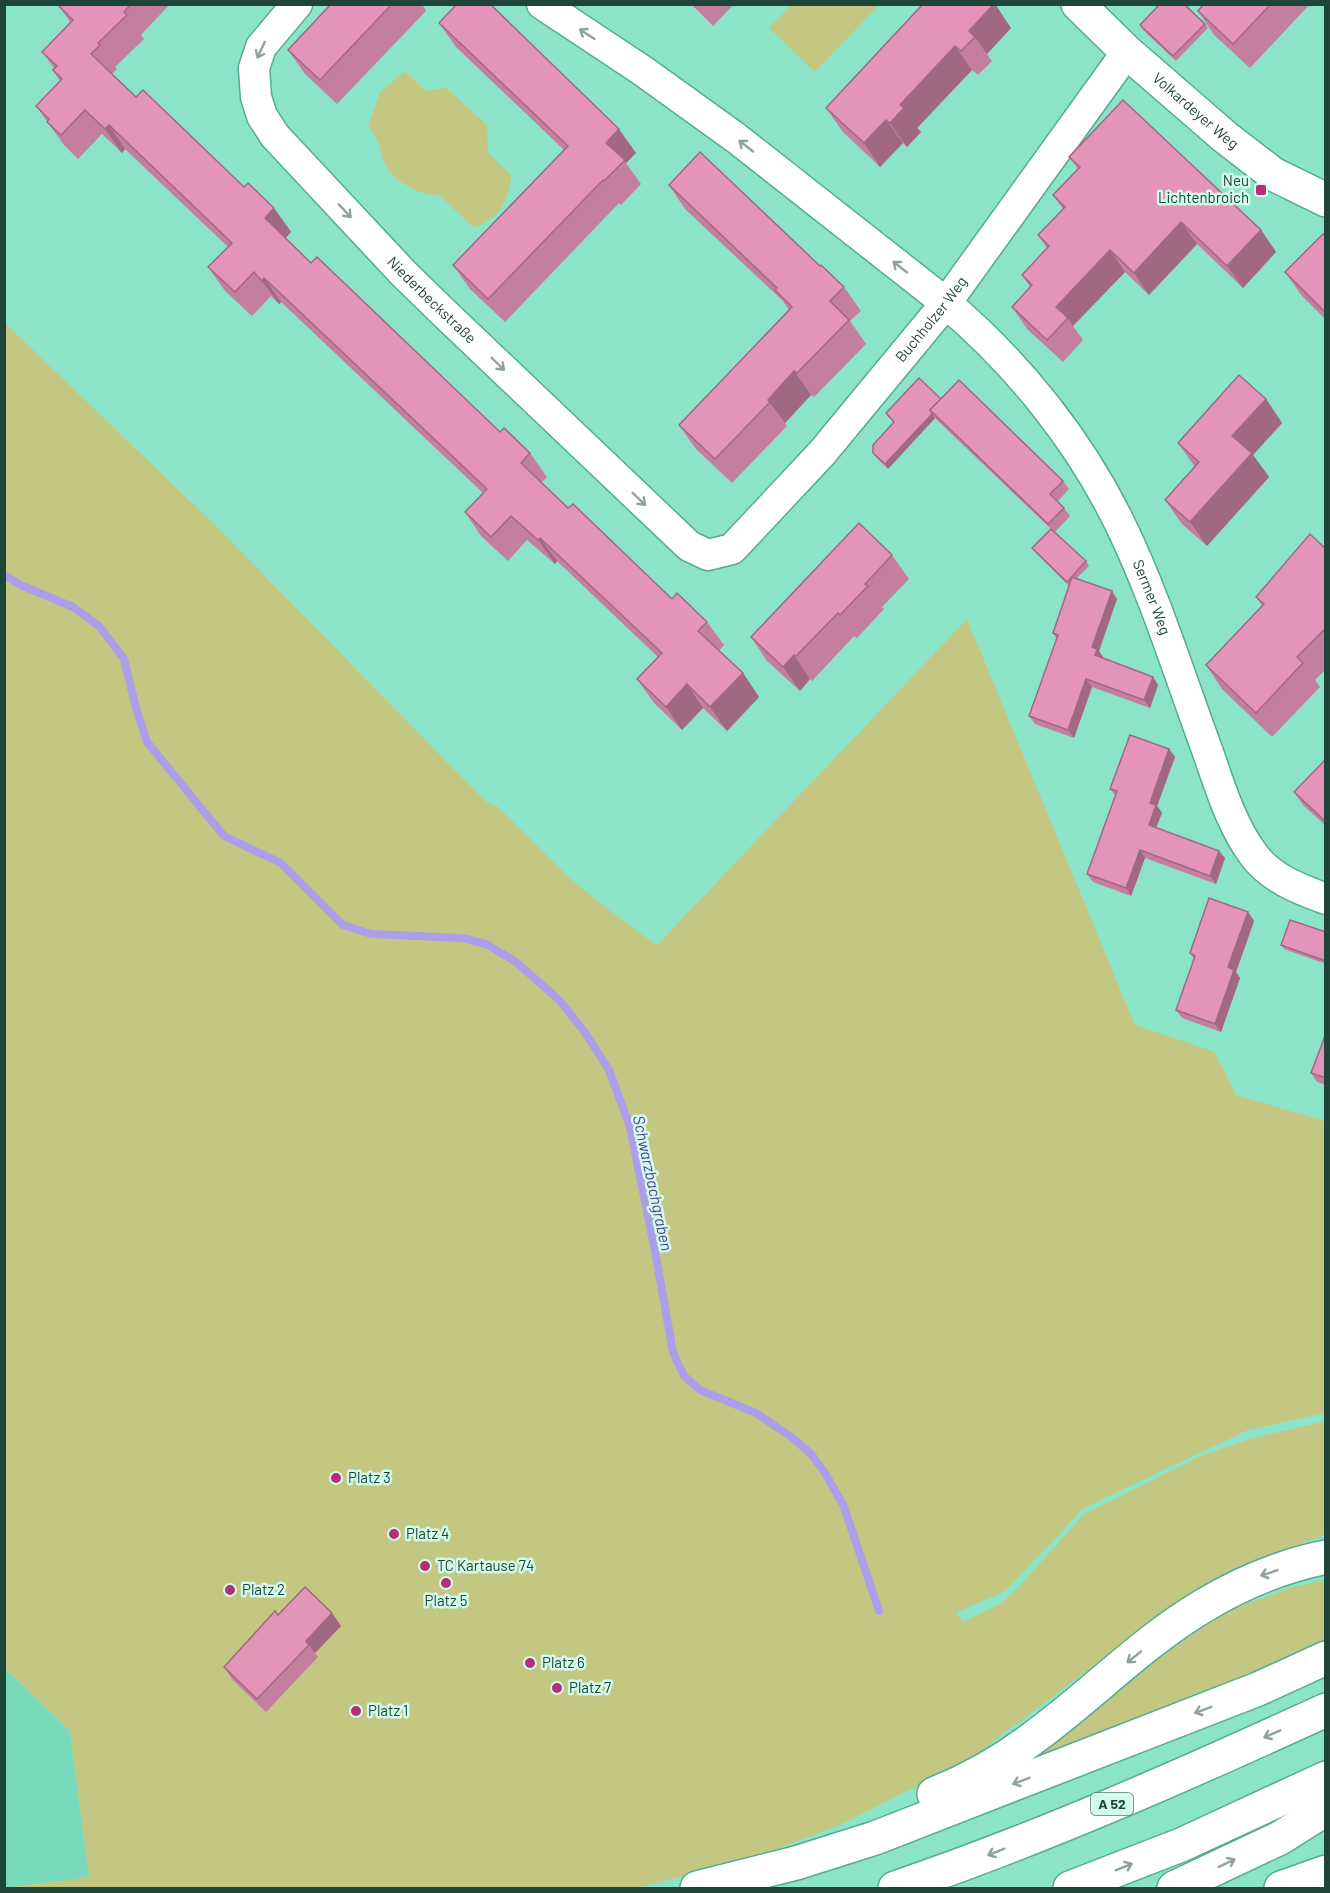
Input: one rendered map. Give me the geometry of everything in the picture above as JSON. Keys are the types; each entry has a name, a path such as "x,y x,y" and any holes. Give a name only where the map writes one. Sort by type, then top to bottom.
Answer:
{"main road":[{"name":"Volkardeyer Weg","path":"1078,4 1127,52 1225,137 1273,174 1326,200"},
{"path":"774,1868 951,1787 1011,1755 1180,1621 1226,1592 1259,1577 1326,1557"},
{"path":"698,1888 875,1838 1258,1689 1326,1658"},
{"name":"A 52","path":"895,1888 962,1866 1157,1786 1326,1710"},
{"path":"1070,1888 1181,1845 1326,1779"},
{"path":"1174,1888 1280,1838 1326,1809"},
{"path":"1281,1888 1326,1872"}],"street":[{"name":"Niederbeckstraße","path":"297,4 261,47 254,68 256,97 262,116 275,136 442,311 689,546 708,555"},
{"path":"542,4 736,138 946,303"},
{"name":"Buchholzer Weg","path":"708,555 732,549 822,453 946,303 1127,52"},
{"name":"Sermer Weg","path":"946,303 974,326 1029,387 1069,437 1092,472 1122,527 1158,616 1231,814 1254,856 1277,877 1326,899"}],"shaded area":[{"path":"791,5 879,5 815,72 769,28"},
{"path":"405,71 426,91 446,88 487,125 488,153 511,175 508,193 501,207 490,219 474,228 439,195 410,188 391,174 375,136 368,126 380,92"},
{"path":"5,323 216,526 486,802 497,806 573,881 657,945 967,619 1135,1025 1215,1052 1236,1095 1325,1121 1325,1413 1248,1430 1084,1508 1005,1591 956,1613 964,1622 1001,1603 1017,1589 1084,1514 1205,1454 1250,1439 1325,1421 1325,1535 1257,1560 1160,1616 967,1761 842,1824 753,1858 637,1888 5,1888 89,1877 70,1731 5,1668"},
{"path":"1325,1580 1325,1646 1003,1777 1046,1751 1142,1668 1209,1618 1289,1588"},
{"path":"4,1668 70,1731 89,1878 5,1888"}],"building":[{"path":"60,4 131,4 124,12 127,15 98,43 100,45 91,54 136,97 143,90 244,187 248,183 274,208 265,218 311,263 317,257 500,432 504,428 530,453 521,463 568,508 573,504 672,599 677,593 707,622 698,631 743,673 710,707 687,684 666,707 637,679 662,653 540,538 538,540 511,516 491,537 465,512 487,489 264,278 262,281 254,272 235,292 208,267 232,243 109,125 105,129 85,110 61,135 47,122 49,119 36,106 62,79 53,70 57,66 42,52 73,20 59,6"},
{"path":"331,4 392,4 320,80 288,50"},
{"path":"457,4 490,4 619,129 606,143 625,160 488,299 453,265 568,146 439,23"},
{"path":"923,4 994,4 969,31 975,37 961,51 955,46 900,105 904,108 890,123 886,120 864,143 826,108"},
{"path":"1160,4 1184,4 1205,24 1173,56 1140,25"},
{"path":"1204,4 1271,4 1233,44 1198,11"},
{"path":"1123,100 1261,230 1227,266 1181,222 1134,273 1110,250 1056,307 1068,318 1047,340 1012,307 1032,285 1022,275 1049,246 1038,235 1065,207 1053,195 1080,167 1069,157"},
{"path":"700,152 844,287 830,301 849,320 797,373 794,371 768,400 770,402 715,459 679,425 792,307 775,290 777,288 669,185"},
{"path":"1323,234 1326,237 1326,313 1285,272"},
{"path":"1239,375 1266,399 1232,436 1252,453 1190,522 1165,500 1199,462 1178,443"},
{"path":"919,378 941,399 930,410 932,414 885,464 873,453 873,445 894,422 886,413"},
{"path":"959,380 1063,481 1050,494 1064,508 1048,524 930,410"},
{"path":"859,523 892,555 865,584 868,586 840,615 838,613 783,667 751,637"},
{"path":"1051,529 1086,561 1067,582 1032,548"},
{"path":"1310,534 1326,549 1326,628 1297,657 1303,663 1256,713 1206,665 1264,604 1256,597"},
{"path":"1072,577 1112,591 1092,647 1097,649 1095,655 1153,677 1144,700 1086,679 1068,730 1029,716 1058,635 1053,633"},
{"path":"1130,735 1169,749 1150,803 1156,805 1149,825 1219,851 1210,876 1140,850 1126,888 1087,874 1117,791 1110,789"},
{"path":"1326,759 1326,822 1294,792"},
{"path":"1209,898 1248,912 1228,967 1234,970 1215,1024 1176,1010 1195,956 1190,953"},
{"path":"1290,920 1326,932 1326,961 1281,945"},
{"path":"1326,1033 1326,1078 1311,1073"},
{"path":"305,1587 332,1613 306,1641 309,1645 257,1699 224,1667 275,1611 278,1615"}],"waterway":[{"name":"Schwarzbachgraben","path":"4,575 23,586 73,607 99,626 124,659 147,742 224,836 281,863 343,925 371,934 462,938 486,944 515,961 559,1000 584,1031 609,1070 630,1127 673,1352 684,1376 700,1390 756,1413 793,1438 812,1455 844,1507 879,1611"}],"place":[{"name":"Neu Lichtenbroich","path":"1261,190"},
{"name":"Platz 3","path":"336,1478"},
{"name":"Platz 4","path":"394,1534"},
{"name":"TC Kartause 74","path":"425,1566"},
{"name":"Platz 5","path":"446,1583"},
{"name":"Platz 2","path":"230,1590"},
{"name":"Platz 6","path":"530,1663"},
{"name":"Platz 7","path":"557,1688"},
{"name":"Platz 1","path":"356,1711"}]}
